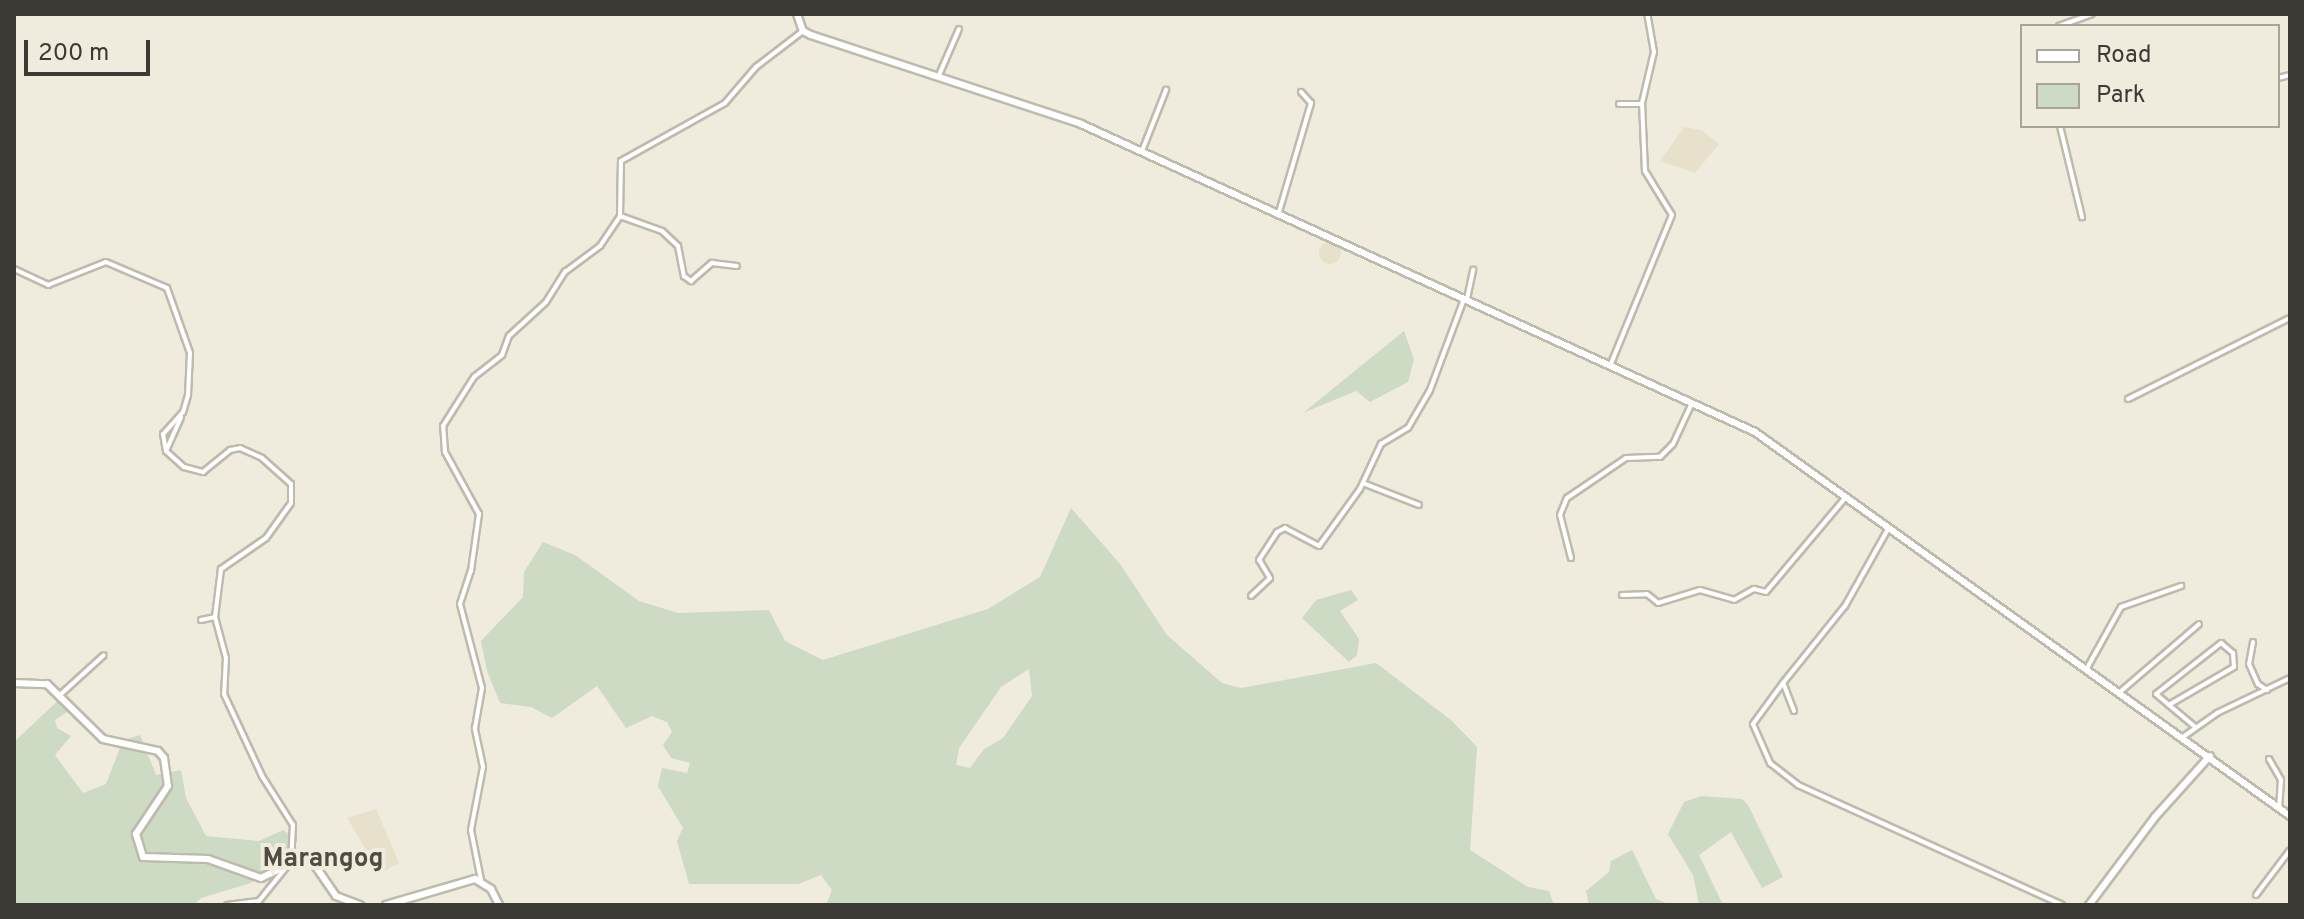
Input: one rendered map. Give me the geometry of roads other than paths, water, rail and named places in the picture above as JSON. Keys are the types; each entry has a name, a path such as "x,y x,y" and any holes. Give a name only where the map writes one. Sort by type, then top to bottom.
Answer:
{"main road":[{"path":"797,14 803,31 1049,112 1142,151 1755,432 2290,816"},
{"path":"14,683 40,682 60,695 103,739 158,751 164,758 168,786 135,839 143,857 208,859 261,878 289,864 317,864 336,896 360,905"},
{"path":"2089,905 2155,817 2210,756"},
{"path":"386,905 481,880 499,905"}],"street":[{"path":"1610,366 1672,215 1645,171 1642,104 1654,52 1647,14"},
{"path":"2063,24 2092,14"},
{"path":"939,75 959,29"},
{"path":"481,880 471,830 483,767 475,728 482,688 460,604 471,571 479,514 445,452 443,426 474,377 502,355 509,336 546,302 569,267 600,246 620,216 621,161 725,103 756,67 803,31"},
{"path":"1142,151 1166,90"},
{"path":"1279,212 1311,103 1301,92"},
{"path":"1619,104 1642,104"},
{"path":"2060,128 2082,217"},
{"path":"620,216 662,231 678,246 684,276 691,281 712,263 737,266"},
{"path":"14,269 48,285 106,262 167,288 190,353 183,412 166,451"},
{"path":"1251,596 1270,578 1259,560 1277,532 1285,528 1319,546 1363,483 1381,444 1408,428 1430,390 1466,298 1473,270"},
{"path":"2128,399 2290,318"},
{"path":"1571,558 1560,515 1567,498 1626,458 1660,457 1673,444 1692,403"},
{"path":"183,412 163,434 166,451 184,467 203,472 230,450 240,448 262,458 291,484 291,503 266,538 221,569 215,617 225,652 224,694 262,776 293,825 289,864 259,901 227,905"},
{"path":"1363,483 1419,505"},
{"path":"1622,595 1647,594 1658,603 1700,590 1734,600 1754,589 1766,592 1846,497"},
{"path":"1889,527 1840,613 1753,724 1770,763 1798,785 2062,905"},
{"path":"2086,670 2121,607 2181,586"},
{"path":"201,620 215,617"},
{"path":"2120,692 2199,624"},
{"path":"2253,642 2249,664 2258,684 2267,690"},
{"path":"2169,705 2234,667 2229,648 2217,644 2157,689 2169,705 2196,728"},
{"path":"60,695 104,655"},
{"path":"2183,737 2290,678"},
{"path":"1783,683 1794,711"},
{"path":"2269,759 2281,780 2279,808"},
{"path":"2256,895 2290,850"}],"district":[{"name":"Marangog","path":"323,860"}]}
